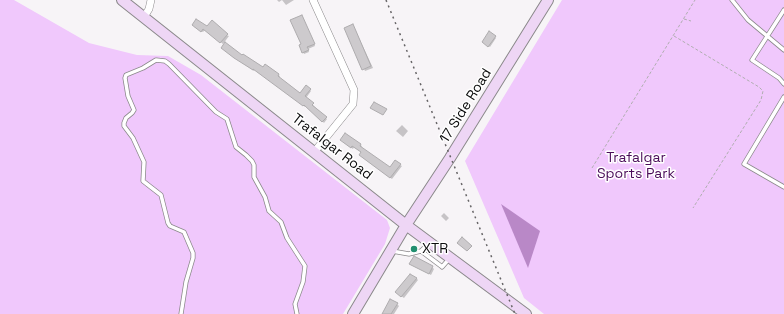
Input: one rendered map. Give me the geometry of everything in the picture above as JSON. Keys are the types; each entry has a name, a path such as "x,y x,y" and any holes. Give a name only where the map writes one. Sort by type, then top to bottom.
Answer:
{"main road":[{"name":"Trafalgar Road","path":"122,0 315,151 406,225 526,314"},
{"name":"17 Side Road","path":"353,314 406,225 450,158 548,0"}],"street":[{"path":"144,17 149,9 151,0"},
{"path":"313,0 354,90 353,104 315,151"}],"lane":[{"path":"732,0 748,20 784,50"},
{"path":"784,10 752,60 779,78 784,84"},
{"path":"181,314 186,282 193,253 184,232 170,226 168,223 160,195 143,181 144,162 133,138 124,126 126,118 134,110 128,96 125,78 129,73 143,68 156,60 165,60 216,112 227,119 236,147 252,161 254,165 254,177 265,197 269,211 281,222 287,238 305,266 302,282 295,300 297,314"},
{"path":"784,97 744,164 784,187"},
{"path":"391,251 410,254 421,251 430,242"},
{"path":"421,251 442,267 450,257"}],"path":[{"path":"592,168 695,0"},
{"path":"684,18 690,21"},
{"path":"674,36 759,87 763,91 761,100 693,208"}],"green space":[{"path":"0,0 14,0 89,43 137,55 168,56 201,75 387,220 390,228 385,244 343,314 0,314"},
{"name":"Trafalgar Sports Park","path":"562,0 784,0 784,314 544,314 524,298 465,161"}],"shaded area":[{"path":"501,204 540,231 528,268"}],"building":[{"path":"302,15 315,44 307,47 309,50 302,53 299,45 301,44 290,20"},
{"path":"196,19 207,26 212,20 228,34 220,43 203,29 201,32 192,25"},
{"path":"353,24 371,66 362,70 344,28"},
{"path":"489,31 496,36 488,47 482,42"},
{"path":"225,42 242,55 243,54 263,67 265,64 279,74 278,76 300,93 306,85 311,89 305,96 314,103 312,105 327,117 322,122 304,105 303,106 253,69 234,58 221,48"},
{"path":"374,102 387,109 383,115 370,108"},
{"path":"345,133 361,144 360,146 390,167 395,160 401,164 390,178 359,155 361,152 352,146 351,148 340,140"},
{"path":"462,237 472,246 467,251 457,243"},
{"path":"414,256 433,266 429,274 409,264"},
{"path":"410,274 417,278 401,297 395,292"},
{"path":"390,299 398,303 391,314 382,314"}],"railway":[{"path":"386,0 515,314"}],"place":[{"name":"XTR","path":"414,249"}]}
